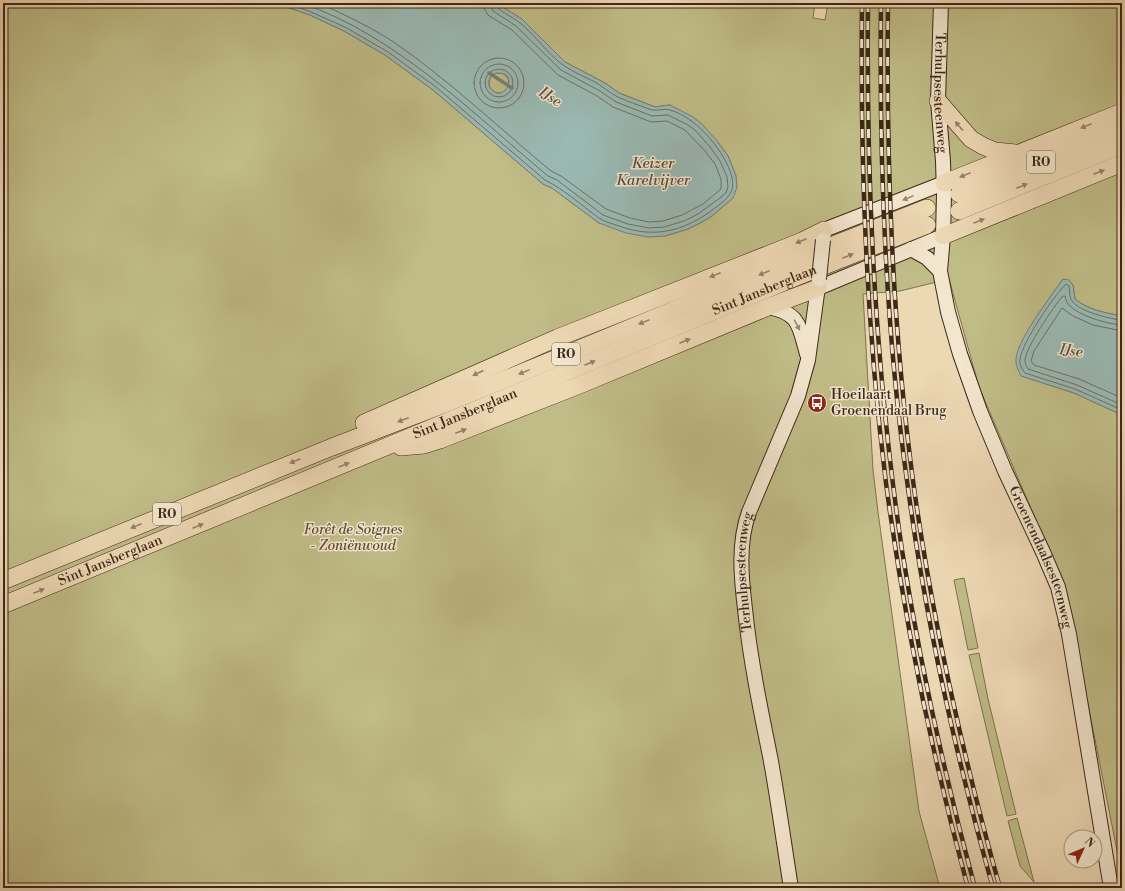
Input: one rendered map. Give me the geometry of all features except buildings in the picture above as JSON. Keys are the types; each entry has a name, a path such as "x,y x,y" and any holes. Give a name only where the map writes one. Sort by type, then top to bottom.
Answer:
{"highway":[{"path":"938,102 971,139 995,151 1017,153"},
{"path":"944,183 1122,112"},
{"name":"R0","path":"959,194 1122,129"},
{"name":"R0","path":"959,211 1122,145"},
{"path":"943,236 1122,163"},
{"name":"Sint Jansberglaan","path":"3,581 332,447 450,402 800,258 927,208"},
{"name":"Sint Jansberglaan","path":"3,605 386,448 799,276 927,225"},
{"path":"332,447 358,426 558,338 802,241 823,235"},
{"path":"386,448 424,445 577,386 768,307 819,283"}],"main road":[{"name":"Terhulpsesteenweg","path":"941,3 938,102 944,183 943,236"},
{"path":"823,235 944,183"},
{"name":"Terhulpsesteenweg","path":"790,888 775,781 748,646 742,586 742,546 743,533 747,518 798,396 808,360 819,283 823,235"},
{"name":"Sint Jansberglaan","path":"819,283 943,236"},
{"name":"Groenendaalsesteenweg","path":"943,236 940,272 948,312 960,354 980,411 1005,471 1058,587 1069,634 1111,888"},
{"path":"911,249 927,258 940,272"},
{"path":"768,307 782,310 792,316 799,325 808,360"}],"green space":[{"name":"Forêt de Soignes - Zoniënwoud","path":"3,3 275,3 310,15 344,31 385,55 433,90 543,184 552,188 599,223 665,236 688,229 702,222 712,216 733,198 736,176 728,156 717,141 670,105 655,107 619,93 605,83 565,62 522,19 496,3 815,3 813,18 825,20 828,3 1122,3 1122,316 1097,310 1080,303 1075,299 1073,285 1063,279 1044,306 1020,346 1022,376 1074,393 1122,415 1122,876 1074,633 1053,560 979,387 949,279 900,291 863,294 873,470 878,512 919,811 940,888 3,888"},
{"path":"499,73 506,76 509,83 506,90 499,93 492,90 489,83 492,76"},
{"path":"964,578 978,648 968,650 954,580"},
{"path":"979,653 988,699 1016,814 1007,816 969,655"},
{"path":"1017,818 1034,882 1020,866 1008,821"}],"water":[{"name":"Keizer Karelvijver","path":"275,3 496,3 522,19 565,62 605,83 619,93 655,107 670,105 693,117 702,124 728,156 736,176 737,187 733,198 712,216 702,222 688,229 665,236 648,237 626,233 599,223 552,188 543,184 433,90 385,55 344,31 310,15","holes":["497,73 504,74 508,78 509,82 507,87 504,91 499,93 494,92 489,86 490,78"]},
{"path":"1063,279 1069,280 1073,285 1075,299 1080,303 1097,310 1122,316 1122,415 1074,393 1021,376 1016,366 1017,354 1021,343 1035,319"}],"waterway":[{"name":"IJse","path":"489,73 512,88"}],"railway":[{"path":"862,3 863,183 869,303 879,423 886,483 901,585 920,687 968,888"},
{"path":"868,3 869,140 874,277 885,414 893,482 909,593 925,678 943,762 975,888"},
{"path":"881,3 881,125 885,246 900,428 915,539 943,689 979,838 993,888"},
{"path":"888,3 888,125 892,246 900,368 906,428 930,589 950,689 986,838 1000,888"}],"place":[{"name":"Hoeilaart Groenendaal Brug","path":"817,403"}]}
